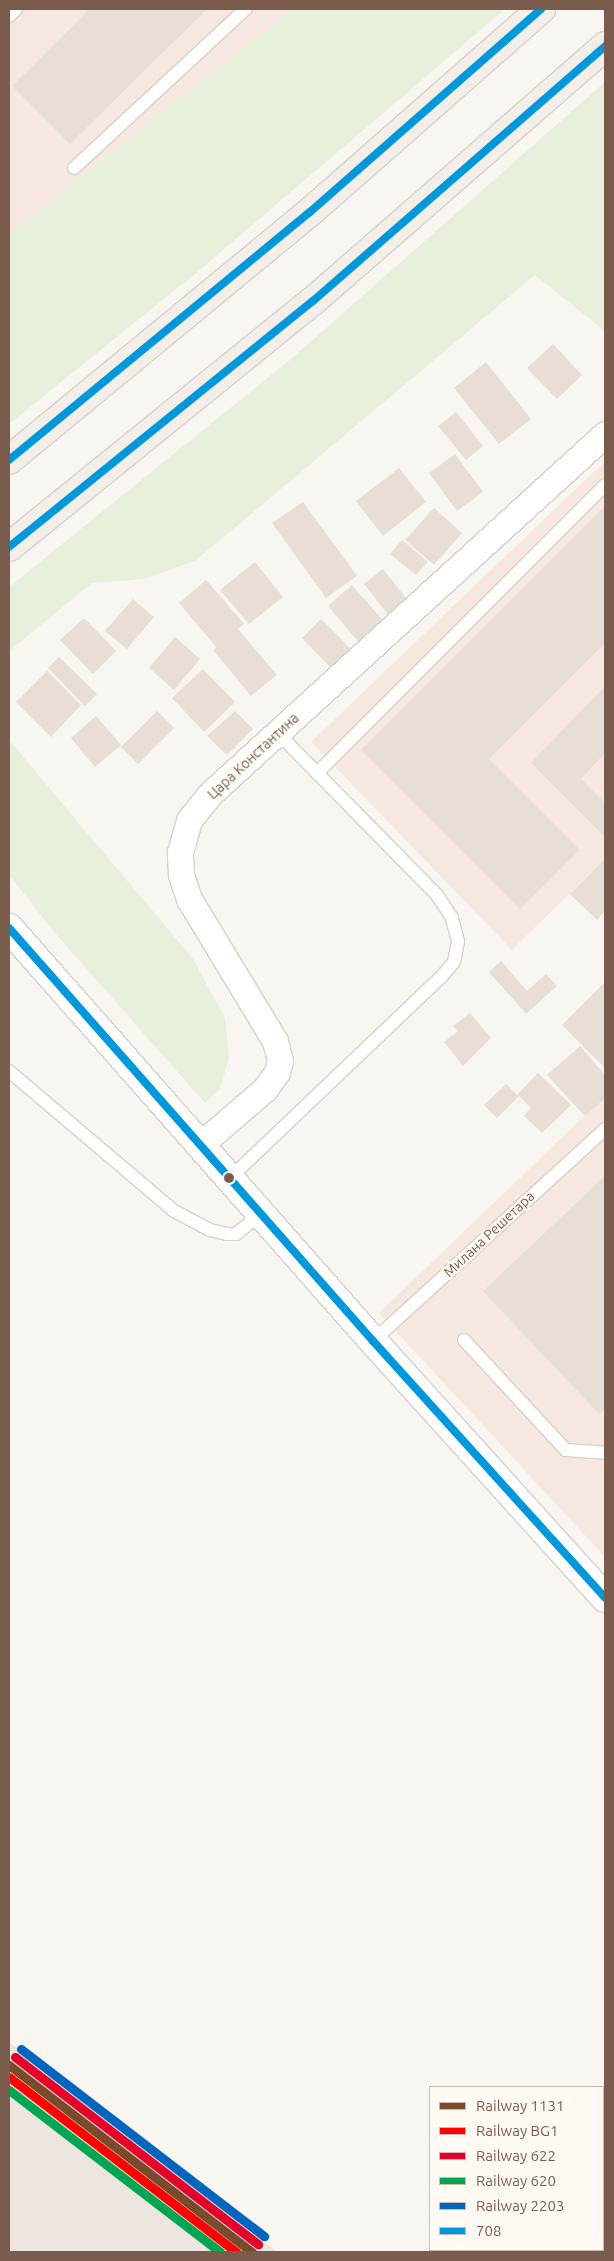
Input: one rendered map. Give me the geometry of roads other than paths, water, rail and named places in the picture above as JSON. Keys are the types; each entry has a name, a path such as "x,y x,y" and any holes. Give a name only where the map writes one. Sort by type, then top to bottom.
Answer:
{"main road":[{"path":"9,460 310,212 541,9"},
{"path":"9,547 313,301 605,46"}],"street":[{"name":"Цара Константина","path":"200,1144 265,1089 280,1061 275,1041 189,899 181,874 180,852 190,820 199,806 605,434"},
{"path":"9,928 373,1341 605,1598"}],"lane":[{"path":"9,16 16,9"},
{"path":"74,168 246,9"},
{"path":"317,773 605,485"},
{"path":"230,1178 454,962 458,941 454,926 437,895 278,733"},
{"path":"9,1071 174,1211 210,1230 227,1234 236,1234 262,1213"},
{"name":"Милана Решетара","path":"373,1341 605,1129"},
{"path":"464,1340 566,1450 605,1453"}],"rail line":[{"name":"2203","path":"21,2049 264,2236"},
{"name":"622","path":"15,2057 258,2244"},
{"name":"1131","path":"9,2065 252,2252"},
{"name":"BG1","path":"9,2077 236,2252"},
{"name":"620","path":"9,2090 220,2252"}]}
